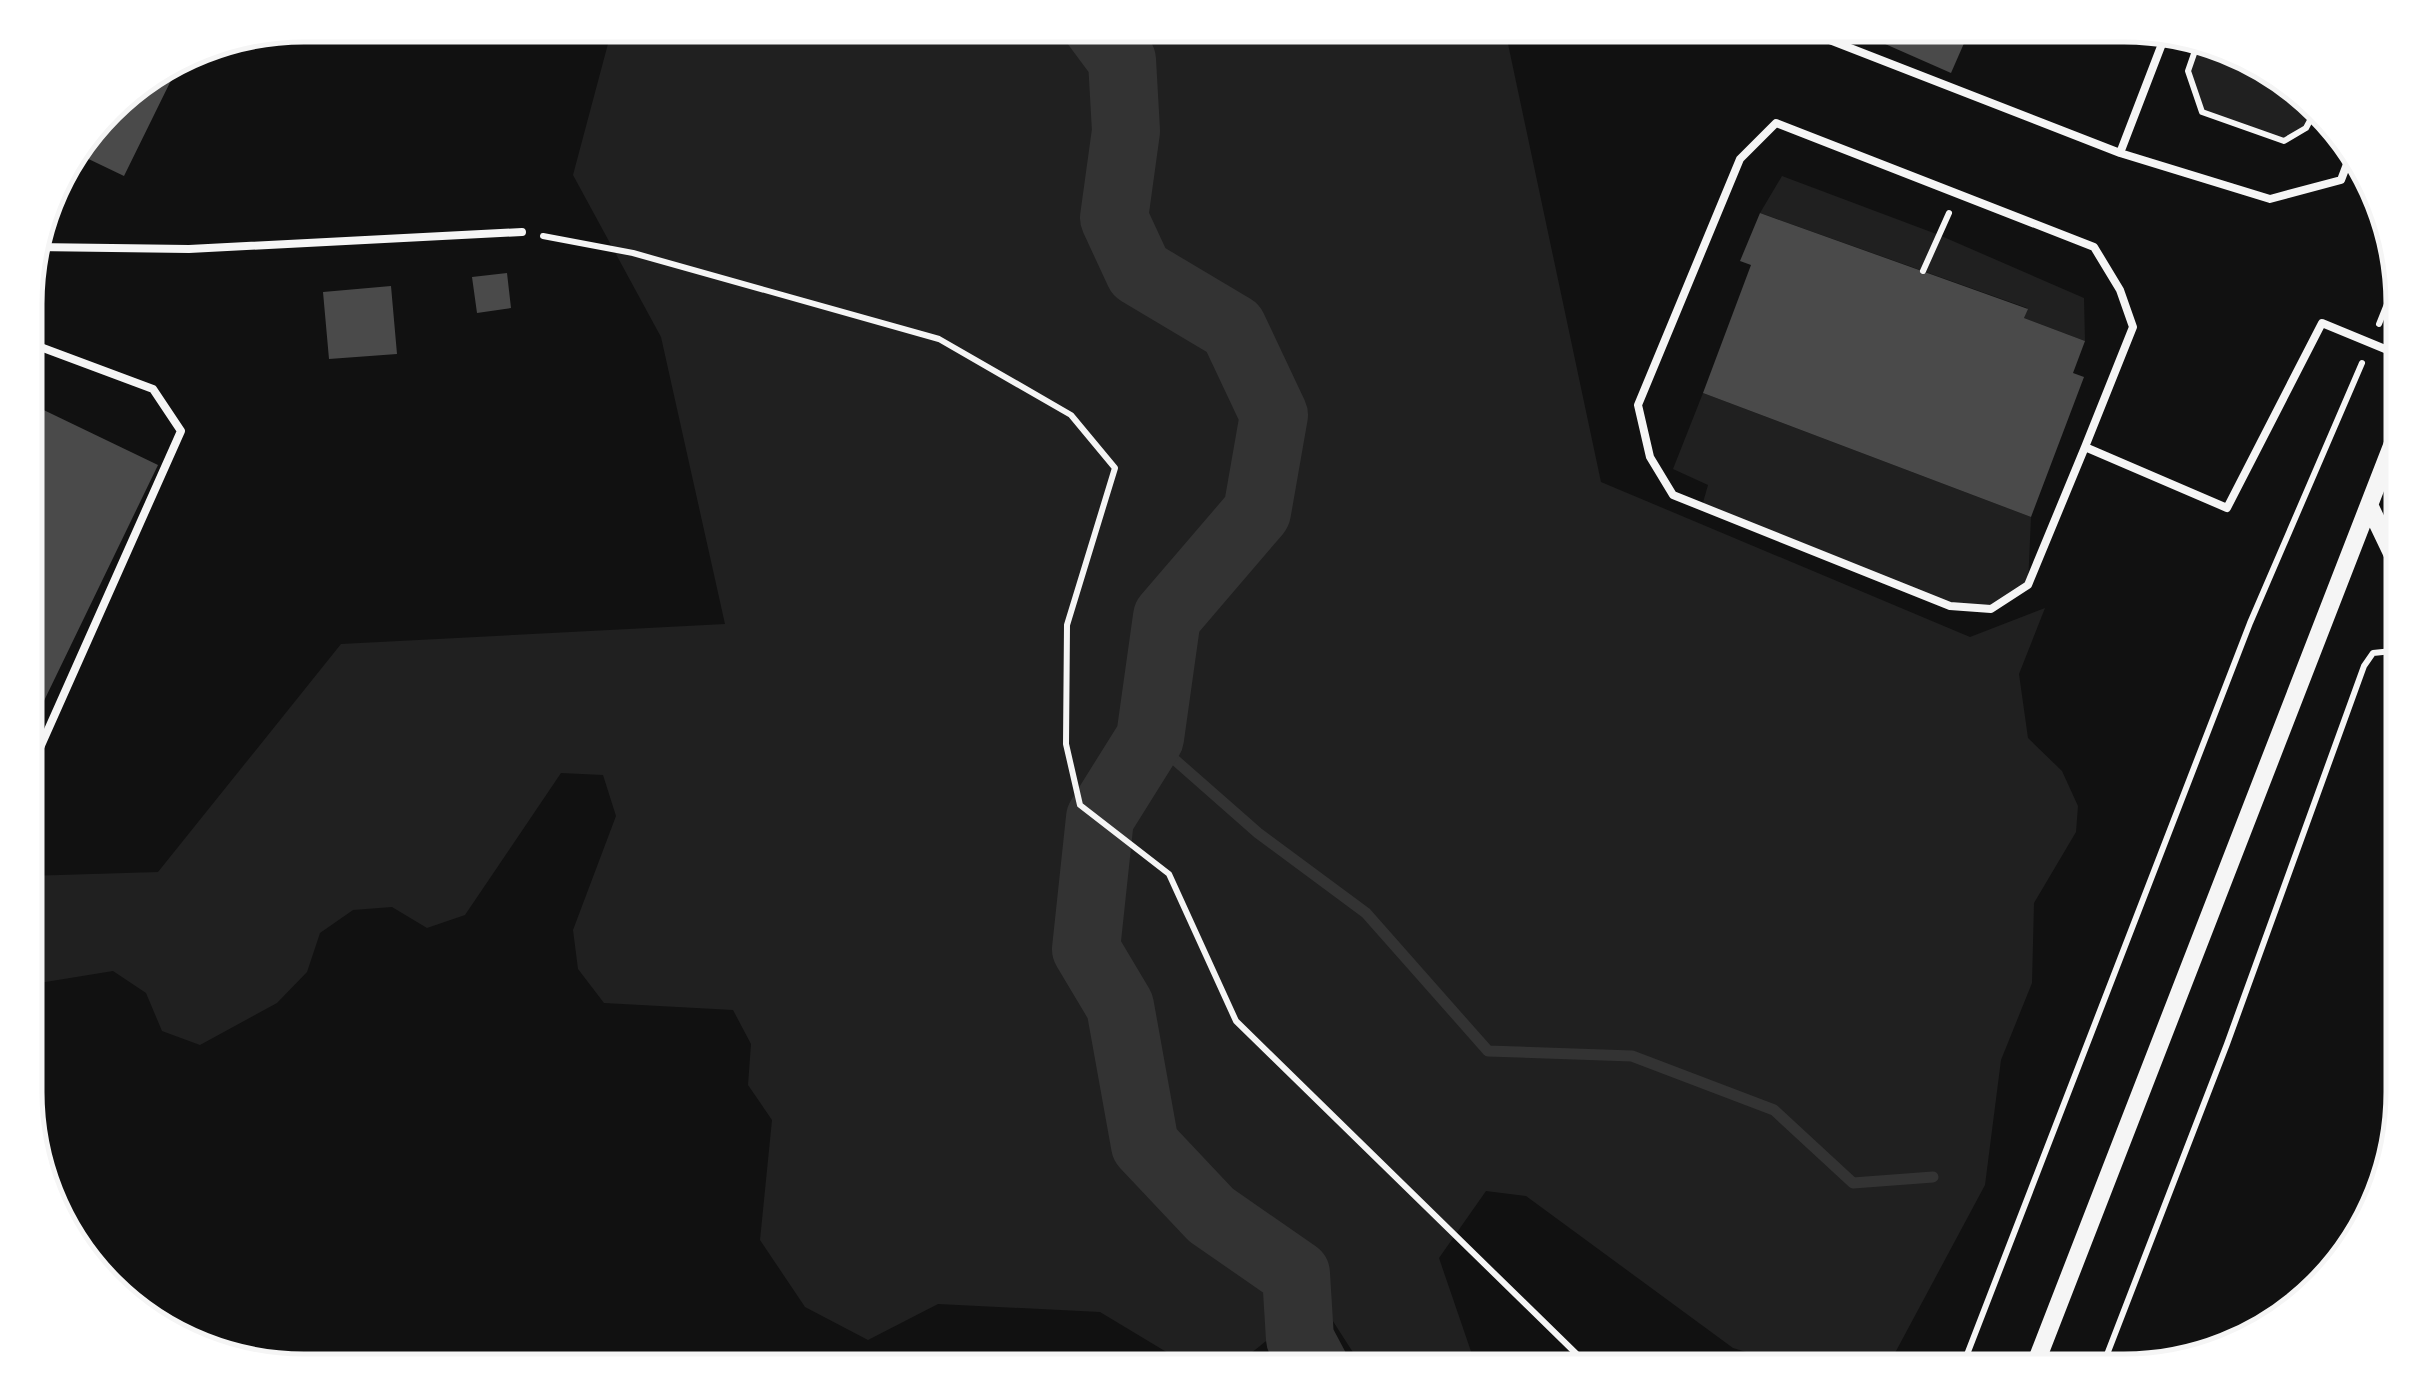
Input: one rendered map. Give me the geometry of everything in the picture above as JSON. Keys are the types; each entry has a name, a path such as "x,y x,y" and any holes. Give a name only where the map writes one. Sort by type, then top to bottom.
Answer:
{"street":[{"path":"2040,1353 2385,466"},
{"path":"2370,507 2385,538"}],"lane":[{"path":"1835,42 2120,154 2270,200 2340,180 2345,167"},
{"path":"2120,154 2161,46"},
{"path":"1776,123 2094,247 2120,290 2132,327 2085,448 2028,585 1991,608 1950,606 1673,494 1650,457 1638,405 1740,159 1776,123"},
{"path":"49,247 188,249 522,232"},
{"path":"2085,448 2226,508 2322,323 2385,350"},
{"path":"43,348 153,389 181,431 43,741"}],"path":[{"path":"2195,52 2188,71 2202,112 2284,141 2306,128 2310,120"},
{"path":"1923,271 1958,194"},
{"path":"522,232 633,253 940,339 1072,416 1115,468 1067,625 1066,744 1080,804 1169,874 1236,1021 1577,1353"},
{"path":"1968,1353 2250,623 2385,308"},
{"path":"2107,1353 2228,1044 2364,666 2373,653 2385,652"}],"shaded area":[{"path":"1508,42 1601,482 1970,637 2045,608 2019,674 2028,738 2062,771 2078,806 2076,832 2034,903 2032,983 2001,1060 1985,1185 1895,1353 1750,1353 1733,1348 1526,1196 1486,1191 1439,1258 1472,1353 1354,1353 1329,1315 1290,1325 1250,1353 1169,1354 1100,1312 938,1304 868,1340 805,1307 760,1240 772,1120 748,1085 751,1044 733,1010 604,1003 578,969 573,930 616,816 603,775 561,773 465,915 427,928 392,907 353,910 320,933 307,972 277,1003 200,1045 162,1031 146,993 113,971 43,982 43,876 158,872 341,644 725,624 661,337 573,175 608,43"},
{"path":"2195,52 2224,62 2283,97 2310,120 2306,128 2284,141 2202,112 2188,71"},
{"path":"1782,176 1939,235 2084,298 2085,341 2024,318 2027,308 1760,213"},
{"path":"1703,393 2031,517 2028,585 1991,609 1950,606 1702,506 1708,485 1673,469"}],"building":[{"path":"1881,42 1965,42 1951,73"},
{"path":"171,80 124,176 87,158 132,108"},
{"path":"1760,213 2028,309 2024,318 2085,341 2073,373 2084,377 2031,517 1703,393 1751,265 1740,261"},
{"path":"507,273 511,308 477,313 472,277"},
{"path":"391,286 397,354 329,359 323,292"},
{"path":"43,410 158,465 43,703"}],"waterway":[{"path":"1109,43 1122,60 1126,131 1114,218 1139,272 1233,328 1274,415 1257,512 1167,617 1150,738 1100,818 1086,949 1120,1006 1145,1145 1211,1215 1296,1274 1300,1339 1308,1353"},
{"path":"1150,738 1258,833 1366,913 1488,1051 1632,1056 1774,1110 1853,1183 1933,1177"}]}
